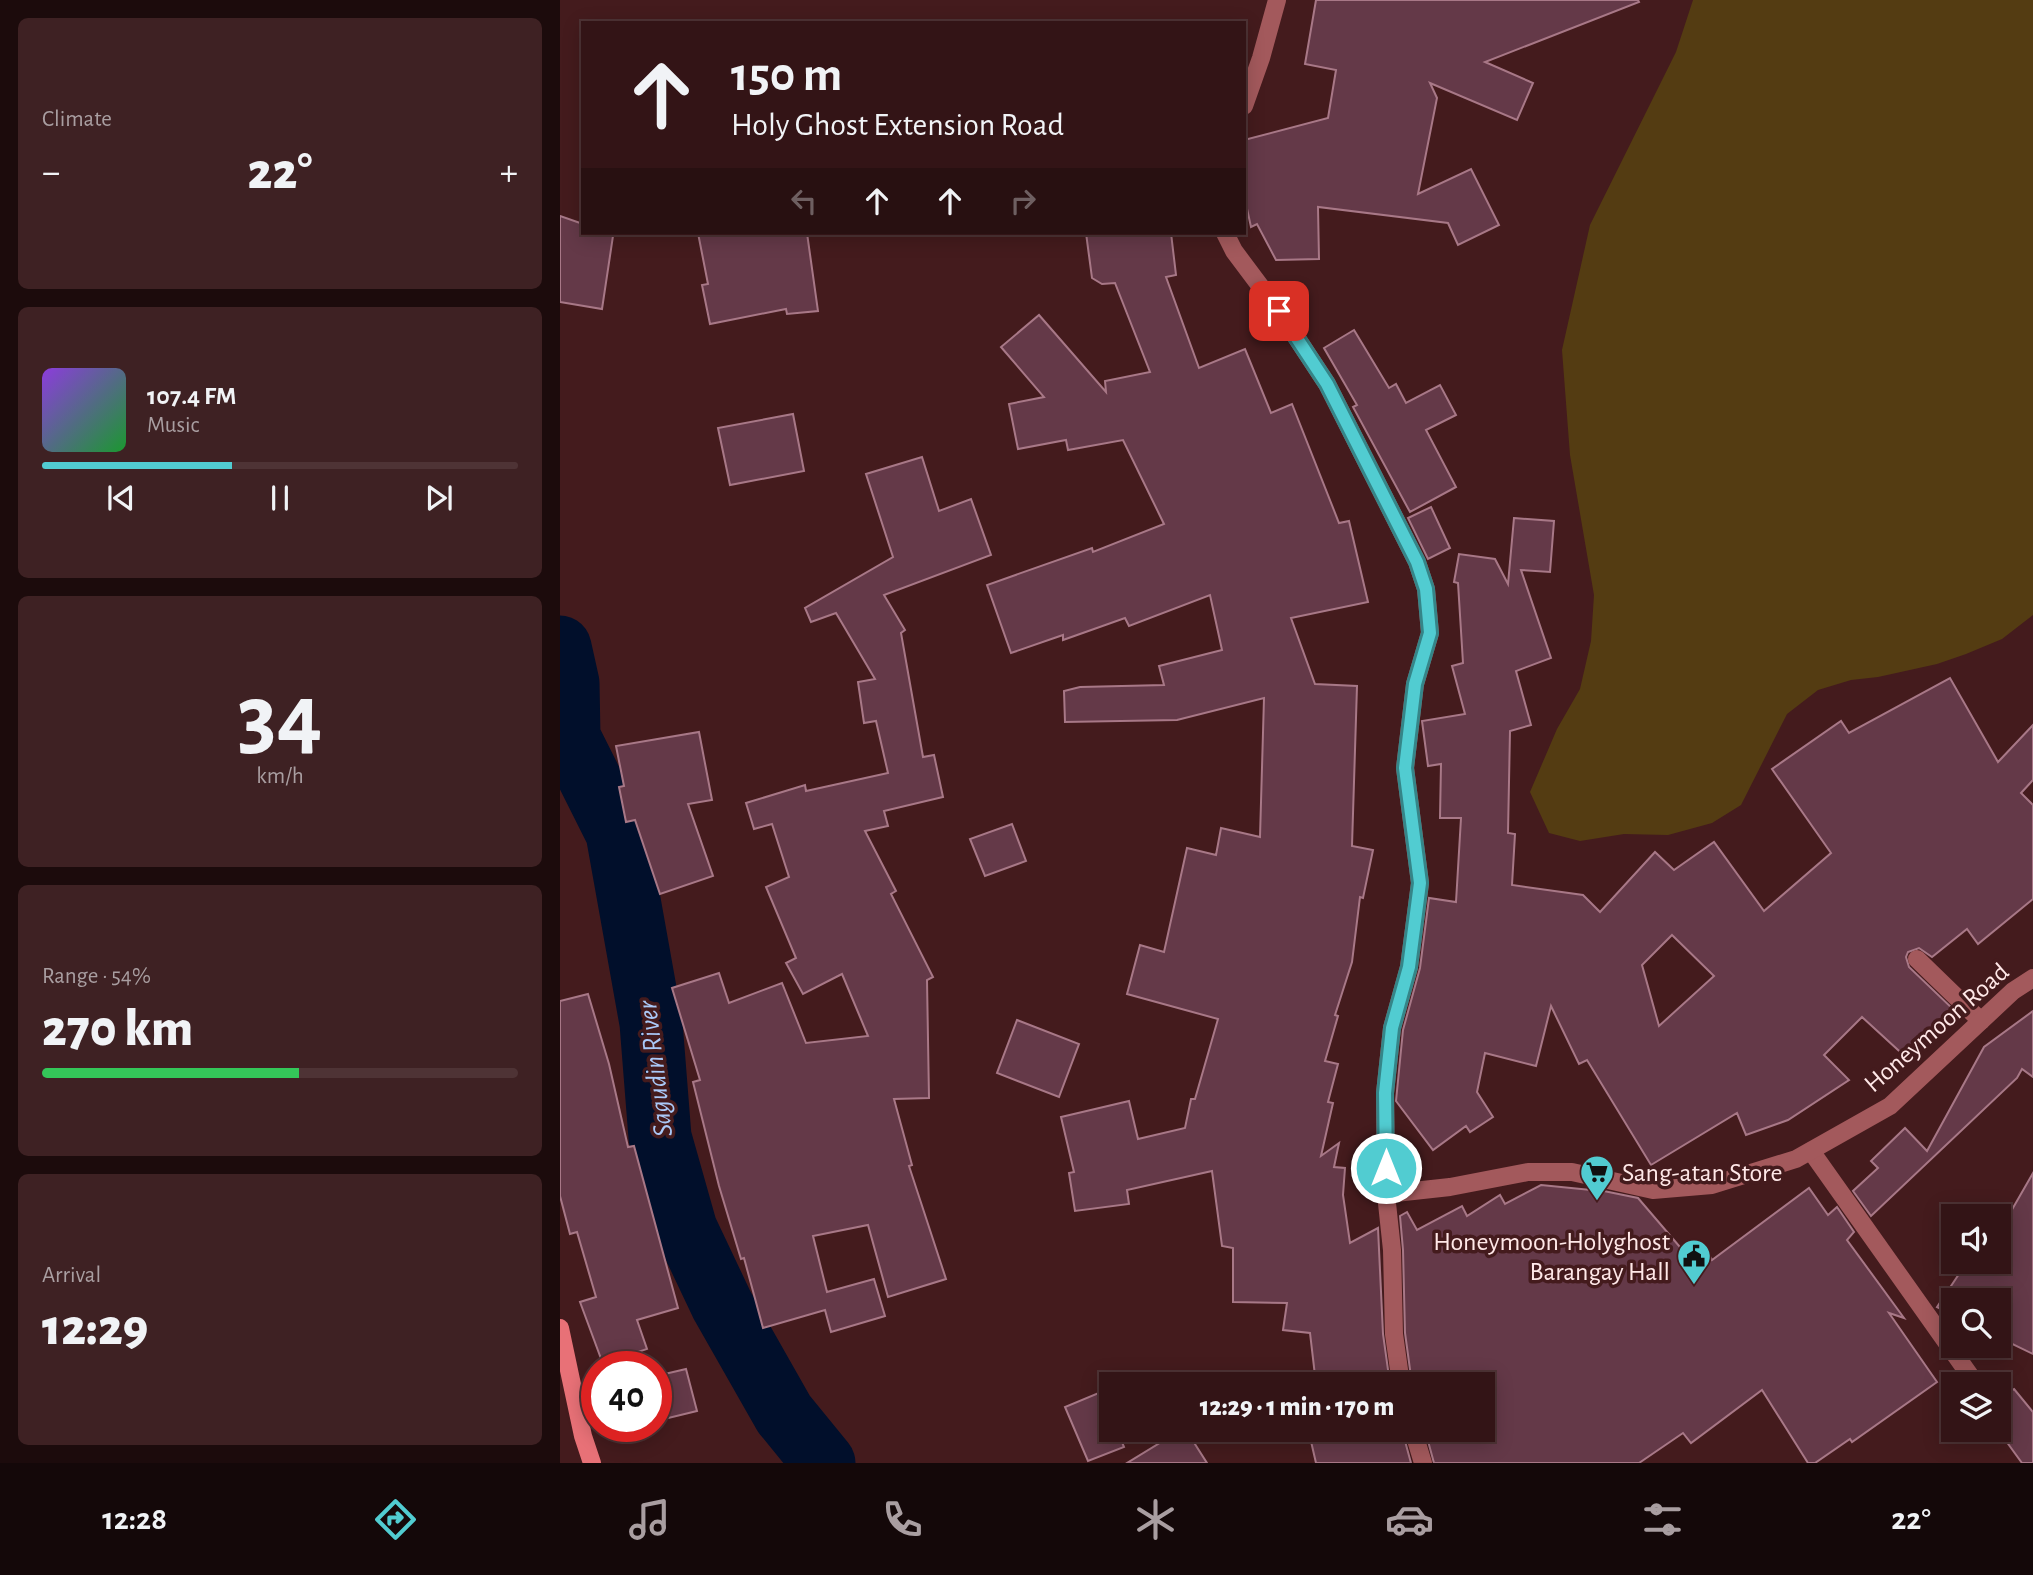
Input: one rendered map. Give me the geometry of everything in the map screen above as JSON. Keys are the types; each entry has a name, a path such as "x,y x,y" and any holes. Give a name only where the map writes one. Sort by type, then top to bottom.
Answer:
{"main road":[{"path":"560,1328 583,1436 592,1463"}],"street":[{"path":"1246,100 1277,0"},
{"path":"1226,235 1234,251 1279,311 1327,384 1417,562 1426,589 1430,633 1415,684 1405,768 1420,883 1409,967 1392,1028 1385,1093 1386,1194 1392,1250 1394,1334 1399,1372"},
{"path":"1917,959 1981,1021"},
{"name":"Honeymoon Road","path":"1386,1194 1450,1187 1528,1172 1572,1172 1653,1190 1712,1185 1796,1159 1890,1106 2013,991 2033,978"},
{"path":"1811,1151 1968,1372"},
{"path":"1417,1442 1423,1463"}],"shaded area":[{"path":"1693,0 2033,0 2033,615 2002,639 1966,654 1937,664 1851,680 1818,690 1787,714 1741,805 1712,823 1668,835 1624,834 1580,841 1549,833 1530,792 1557,729 1580,689 1591,641 1594,595 1570,455 1562,350 1590,225 1676,52"}],"building":[{"path":"1316,0 1639,2 1485,62 1533,83 1517,120 1430,83 1437,98 1418,194 1471,169 1499,225 1458,245 1448,223 1318,207 1319,259 1276,260 1257,224 1251,227 1246,204 1246,139 1328,118 1336,70 1305,64"},
{"path":"560,216 581,223 581,235 613,236 602,309 560,302"},
{"path":"698,235 807,235 818,311 787,314 786,309 710,324 702,285 708,284"},
{"path":"1086,235 1171,235 1176,275 1166,277 1199,368 1245,349 1271,413 1292,404 1339,523 1349,521 1368,602 1291,618 1315,684 1357,686 1352,846 1373,850 1363,898 1360,897 1352,962 1335,1015 1338,1016 1325,1061 1338,1064 1328,1102 1333,1103 1321,1156 1339,1143 1334,1167 1345,1168 1343,1195 1350,1243 1378,1228 1383,1334 1388,1372 1315,1372 1310,1333 1283,1330 1287,1303 1233,1302 1233,1248 1222,1246 1212,1171 1127,1190 1129,1204 1075,1211 1069,1173 1074,1172 1061,1117 1129,1101 1138,1139 1185,1128 1191,1099 1195,1099 1218,1019 1127,994 1140,945 1164,952 1187,848 1216,855 1221,828 1260,837 1264,698 1177,720 1065,722 1064,691 1080,687 1164,685 1159,666 1222,650 1210,595 1129,626 1125,618 1063,640 1063,635 1011,653 987,585 1092,548 1093,552 1164,524 1123,440 1068,450 1066,440 1018,449 1009,404 1044,397 1001,347 1039,315 1106,392 1105,381 1150,372 1115,283 1102,284 1092,278"},
{"path":"1354,330 1389,388 1396,384 1406,403 1440,385 1456,415 1426,430 1456,487 1410,512 1353,407 1357,405 1324,348"},
{"path":"793,414 804,471 730,485 718,428"},
{"path":"922,457 939,511 971,499 991,555 884,595 905,630 901,633 923,757 934,755 943,797 884,811 888,826 865,831 896,891 891,894 933,977 927,980 929,1098 894,1099 912,1165 909,1166 946,1279 888,1297 868,1225 813,1236 827,1292 874,1279 885,1316 831,1332 825,1310 763,1328 744,1258 741,1259 719,1186 693,1082 700,1080 672,988 719,973 729,1003 782,983 806,1043 868,1036 842,974 803,994 786,963 796,958 766,887 789,877 772,824 754,829 746,803 805,785 806,791 888,773 876,721 864,723 858,682 875,679 836,613 811,622 805,608 893,557 866,474"},
{"path":"1431,507 1450,548 1428,559 1408,518"},
{"path":"1514,518 1554,521 1550,572 1521,570 1551,658 1516,671 1531,725 1510,731 1508,833 1515,834 1512,885 1583,895 1600,912 1655,852 1674,870 1714,842 1764,911 1831,853 1772,769 1841,721 1849,733 1950,678 1998,762 2033,725 2033,780 2021,793 2033,805 2033,899 1978,944 1967,929 1932,957 1919,948 1908,952 1906,957 1909,967 1955,1011 1909,1060 1862,1017 1824,1055 1849,1080 1788,1120 1746,1135 1737,1113 1651,1165 1587,1060 1579,1064 1551,1006 1536,1066 1485,1053 1477,1092 1493,1117 1470,1132 1466,1126 1433,1150 1396,1101 1403,1030 1420,968 1429,898 1456,902 1461,818 1440,818 1441,764 1428,766 1422,721 1465,714 1452,666 1463,663 1458,583 1454,582 1459,554 1495,559 1508,584","holes":["1672,935 1714,976 1659,1026 1642,965"]},
{"path":"699,732 712,800 688,804 713,876 660,894 635,820 626,822 619,787 624,786 616,746"},
{"path":"1012,824 1026,861 985,876 970,839"},
{"path":"588,994 609,1064 628,1147 634,1146 678,1308 637,1320 647,1349 641,1351 598,1351 580,1302 596,1297 577,1232 570,1234 560,1196 560,1001"},
{"path":"2033,1011 2033,1077 2022,1069 2017,1078 1871,1216 1853,1191 1878,1168 1871,1161 1905,1128 1927,1151 1984,1047"},
{"path":"1017,1020 1079,1044 1059,1097 997,1073"},
{"path":"2033,1173 2033,1354 2011,1343 2011,1288 1950,1288 1959,1274 2011,1274 2011,1211"},
{"path":"1541,1185 1594,1189 1638,1198 1691,1260 1707,1251 1712,1260 1809,1188 1828,1215 1837,1207 1854,1232 1847,1240 1904,1318 1889,1313 1937,1382 1852,1442 1850,1439 1815,1463 1808,1463 1762,1390 1691,1443 1683,1433 1639,1463 1434,1463 1428,1442 1495,1442 1495,1372 1410,1372 1405,1333 1400,1216 1407,1212 1417,1230 1462,1206 1467,1216 1500,1195 1505,1204"},
{"path":"686,1369 697,1411 672,1417 672,1372"},
{"path":"2014,1389 2033,1412 2033,1463 2022,1463 2007,1442 2011,1442 2011,1391"},
{"path":"1099,1393 1099,1442 1122,1442 1124,1447 1088,1461 1065,1407"},
{"path":"1161,1442 1194,1442 1207,1463 1127,1463"},
{"path":"1311,1442 1405,1442 1411,1463 1316,1463"}],"waterway":[{"name":"Sagudin River","path":"560,647 568,683 569,737 617,833 651,1023 660,1137 686,1229 722,1305 784,1414 824,1463"}],"place":[{"name":"Sang-atan Store","path":"1597,1202"},
{"name":"Honeymoon-Holyghost Barangay Hall","path":"1694,1286"}],"route":[{"path":"1279,311 1327,384 1417,562 1426,589 1430,633 1415,684 1405,768 1420,883 1409,967 1392,1028 1385,1093 1386,1168"}]}
